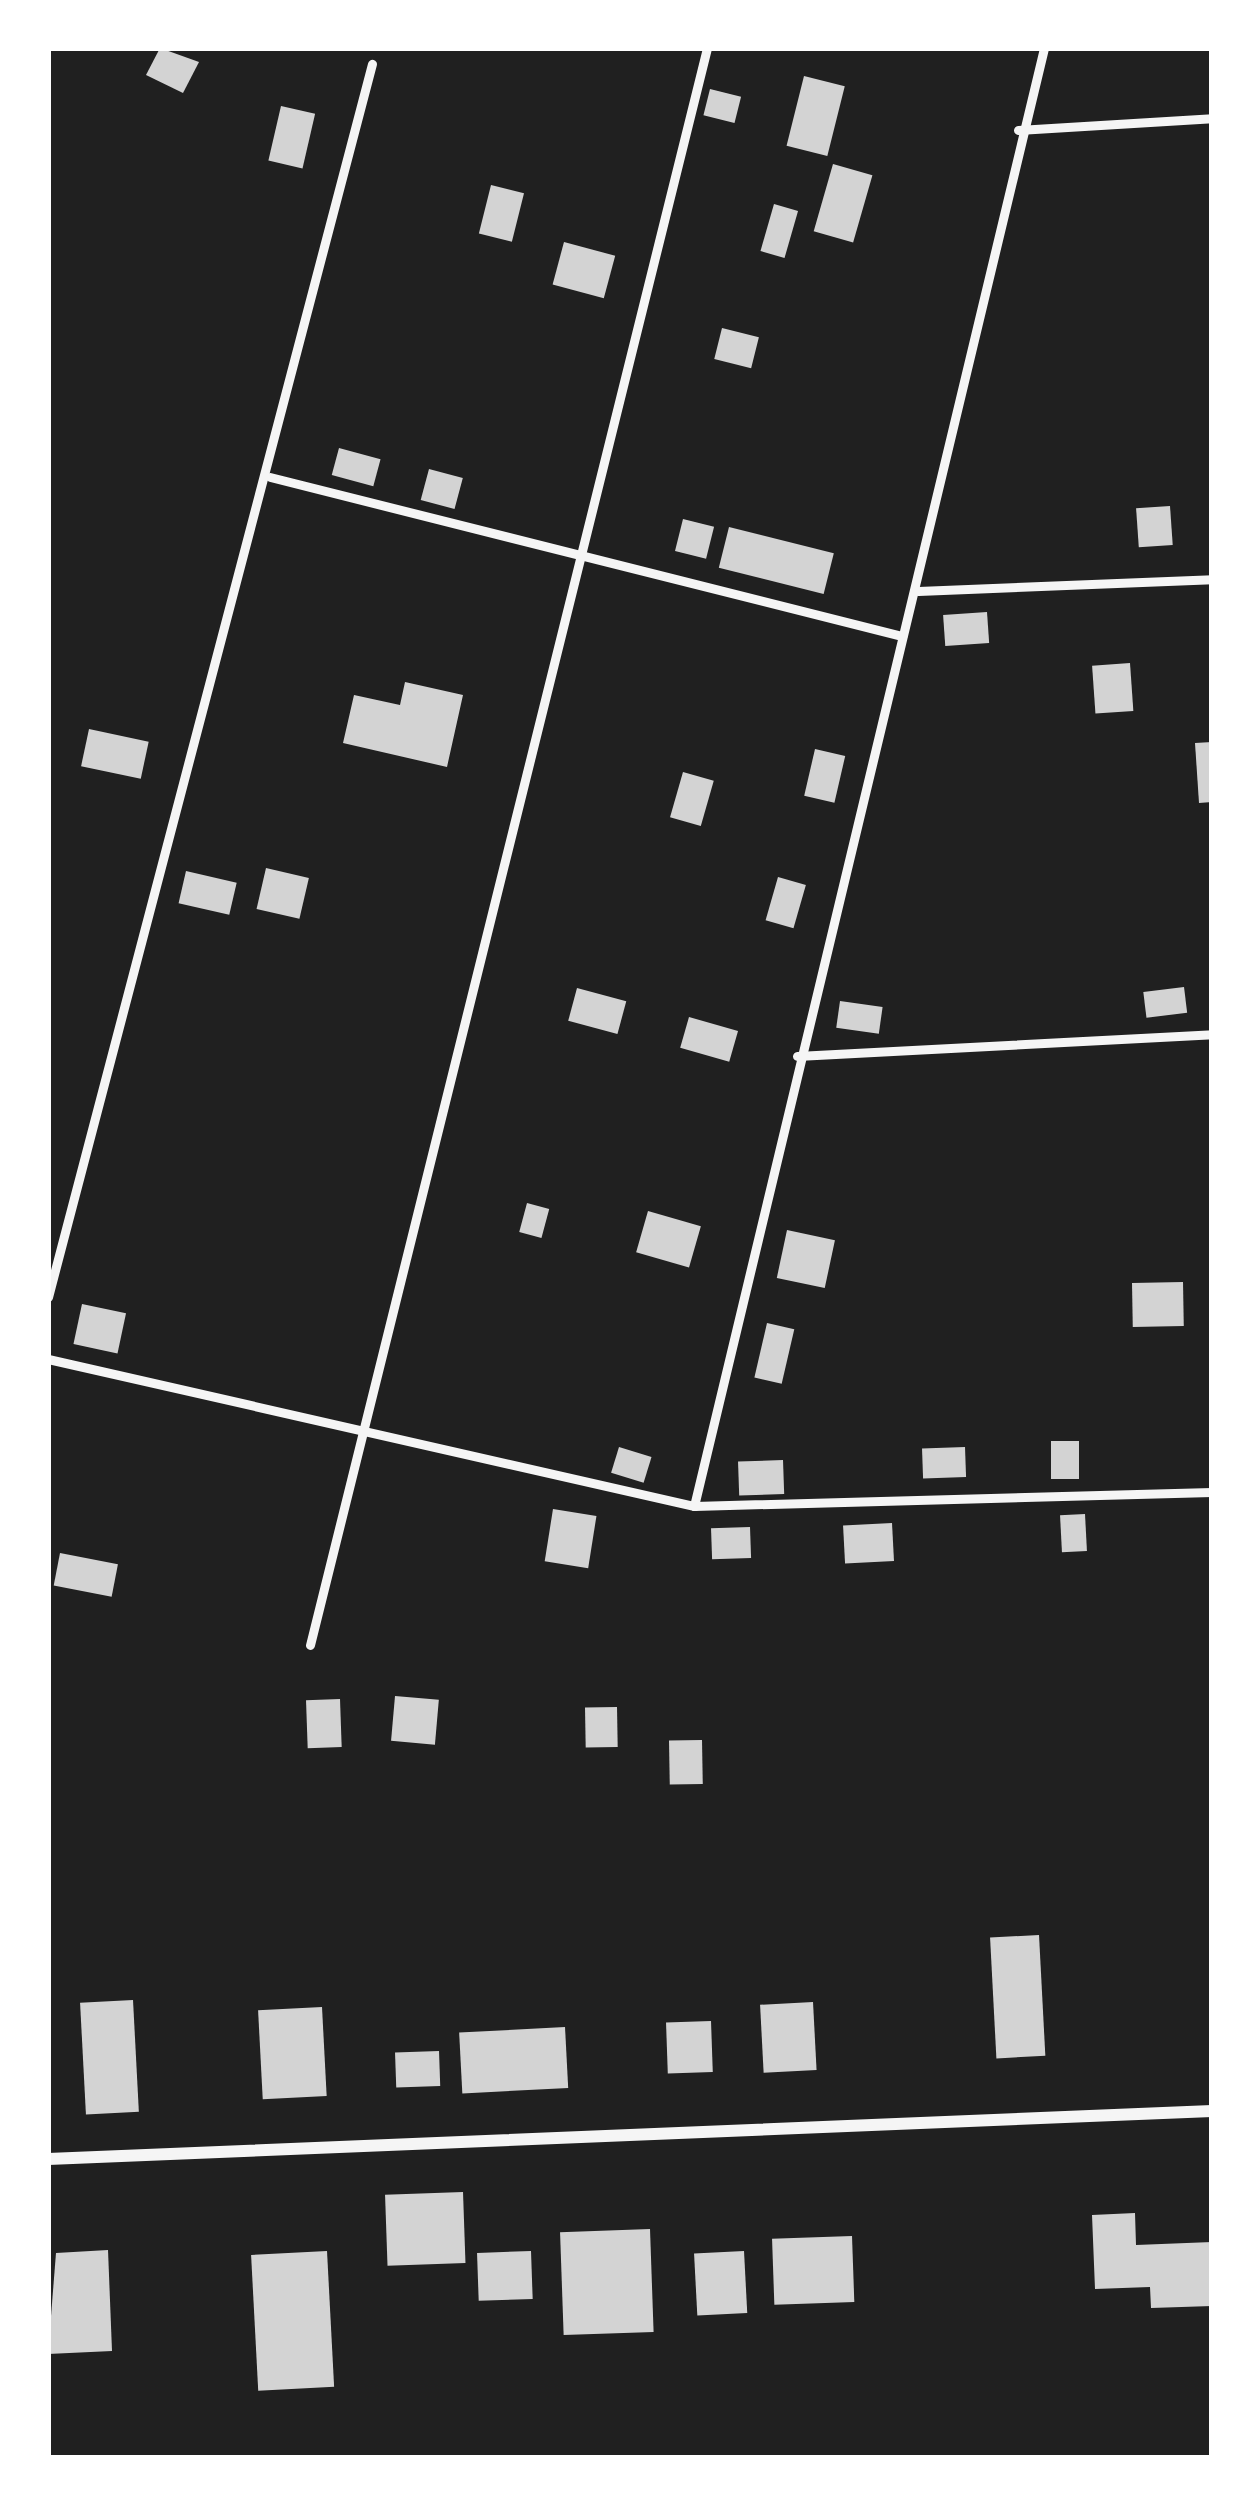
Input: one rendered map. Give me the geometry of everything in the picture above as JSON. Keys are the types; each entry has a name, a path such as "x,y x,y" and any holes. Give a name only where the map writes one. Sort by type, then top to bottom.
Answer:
{"street":[{"path":"48,2159 1212,2111"}],"lane":[{"path":"310,1645 707,48"},
{"path":"694,1506 797,1056 902,636 918,591 1018,130 1044,48"},
{"path":"48,1297 270,477 371,64"},
{"path":"1018,130 1212,118"},
{"path":"270,477 581,562 902,636"},
{"path":"918,591 1212,579"},
{"path":"797,1056 1212,1034"},
{"path":"48,1359 365,1436 694,1506 1212,1492"}],"shaded area":[{"path":"48,48 1212,48 1212,2458 48,2458"}],"building":[{"path":"160,48 199,62 183,93 146,75"},
{"path":"804,76 845,86 827,156 787,146"},
{"path":"710,89 741,97 735,123 703,115"},
{"path":"281,106 315,114 303,168 268,161"},
{"path":"833,164 872,175 853,243 814,231"},
{"path":"491,185 524,193 512,242 479,234"},
{"path":"774,204 798,211 785,258 760,251"},
{"path":"564,242 615,256 604,298 553,285"},
{"path":"722,328 759,337 751,368 714,359"},
{"path":"339,448 381,459 373,486 332,475"},
{"path":"429,469 463,478 455,509 421,500"},
{"path":"1170,506 1173,545 1139,547 1136,508"},
{"path":"683,519 714,527 706,559 675,551"},
{"path":"729,527 834,553 824,594 719,568"},
{"path":"987,612 989,643 945,646 943,615"},
{"path":"1130,663 1133,711 1095,714 1092,666"},
{"path":"405,682 463,695 447,767 343,743 354,695 400,705"},
{"path":"89,729 149,742 141,779 81,766"},
{"path":"1212,742 1212,802 1199,803 1195,743"},
{"path":"815,749 845,756 834,803 804,796"},
{"path":"683,772 714,781 701,826 670,817"},
{"path":"266,868 309,878 299,919 257,909"},
{"path":"186,871 237,883 229,915 179,903"},
{"path":"778,877 806,885 793,928 766,920"},
{"path":"1184,987 1187,1013 1146,1018 1143,992"},
{"path":"577,988 626,1001 617,1034 568,1021"},
{"path":"840,1001 883,1007 879,1034 836,1028"},
{"path":"689,1017 738,1031 729,1062 680,1048"},
{"path":"527,1203 549,1209 541,1238 519,1232"},
{"path":"648,1211 701,1226 689,1267 636,1252"},
{"path":"787,1230 835,1240 825,1288 777,1278"},
{"path":"1183,1282 1184,1326 1133,1327 1132,1283"},
{"path":"82,1304 126,1313 117,1353 73,1344"},
{"path":"767,1323 794,1329 782,1384 754,1378"},
{"path":"1051,1441 1079,1441 1079,1479 1051,1479"},
{"path":"619,1447 652,1457 644,1483 611,1473"},
{"path":"965,1447 966,1477 923,1478 922,1449"},
{"path":"783,1460 784,1494 739,1496 738,1462"},
{"path":"553,1509 596,1516 588,1568 545,1561"},
{"path":"1085,1514 1087,1551 1062,1552 1060,1515"},
{"path":"892,1523 894,1561 845,1564 843,1526"},
{"path":"750,1527 751,1558 712,1559 711,1528"},
{"path":"60,1553 118,1564 112,1597 54,1585"},
{"path":"395,1696 439,1700 435,1745 391,1741"},
{"path":"340,1699 342,1747 308,1748 306,1700"},
{"path":"617,1707 618,1747 586,1748 585,1708"},
{"path":"702,1740 703,1784 670,1785 669,1741"},
{"path":"1039,1935 1045,2056 996,2058 990,1938"},
{"path":"133,2000 139,2112 86,2115 80,2003"},
{"path":"813,2002 817,2070 764,2073 760,2005"},
{"path":"322,2007 327,2096 263,2099 258,2010"},
{"path":"711,2021 713,2072 668,2074 666,2023"},
{"path":"565,2027 568,2088 462,2093 459,2033"},
{"path":"439,2051 440,2086 396,2088 395,2053"},
{"path":"463,2192 465,2263 388,2266 385,2195"},
{"path":"1135,2213 1136,2245 1212,2242 1212,2306 1151,2308 1150,2287 1095,2289 1092,2215"},
{"path":"650,2229 654,2332 564,2335 560,2232"},
{"path":"852,2236 854,2302 774,2305 772,2239"},
{"path":"108,2250 112,2351 48,2354 56,2253"},
{"path":"327,2251 334,2387 258,2391 251,2255"},
{"path":"531,2251 533,2299 479,2301 477,2253"},
{"path":"744,2251 747,2313 697,2316 694,2254"}]}
